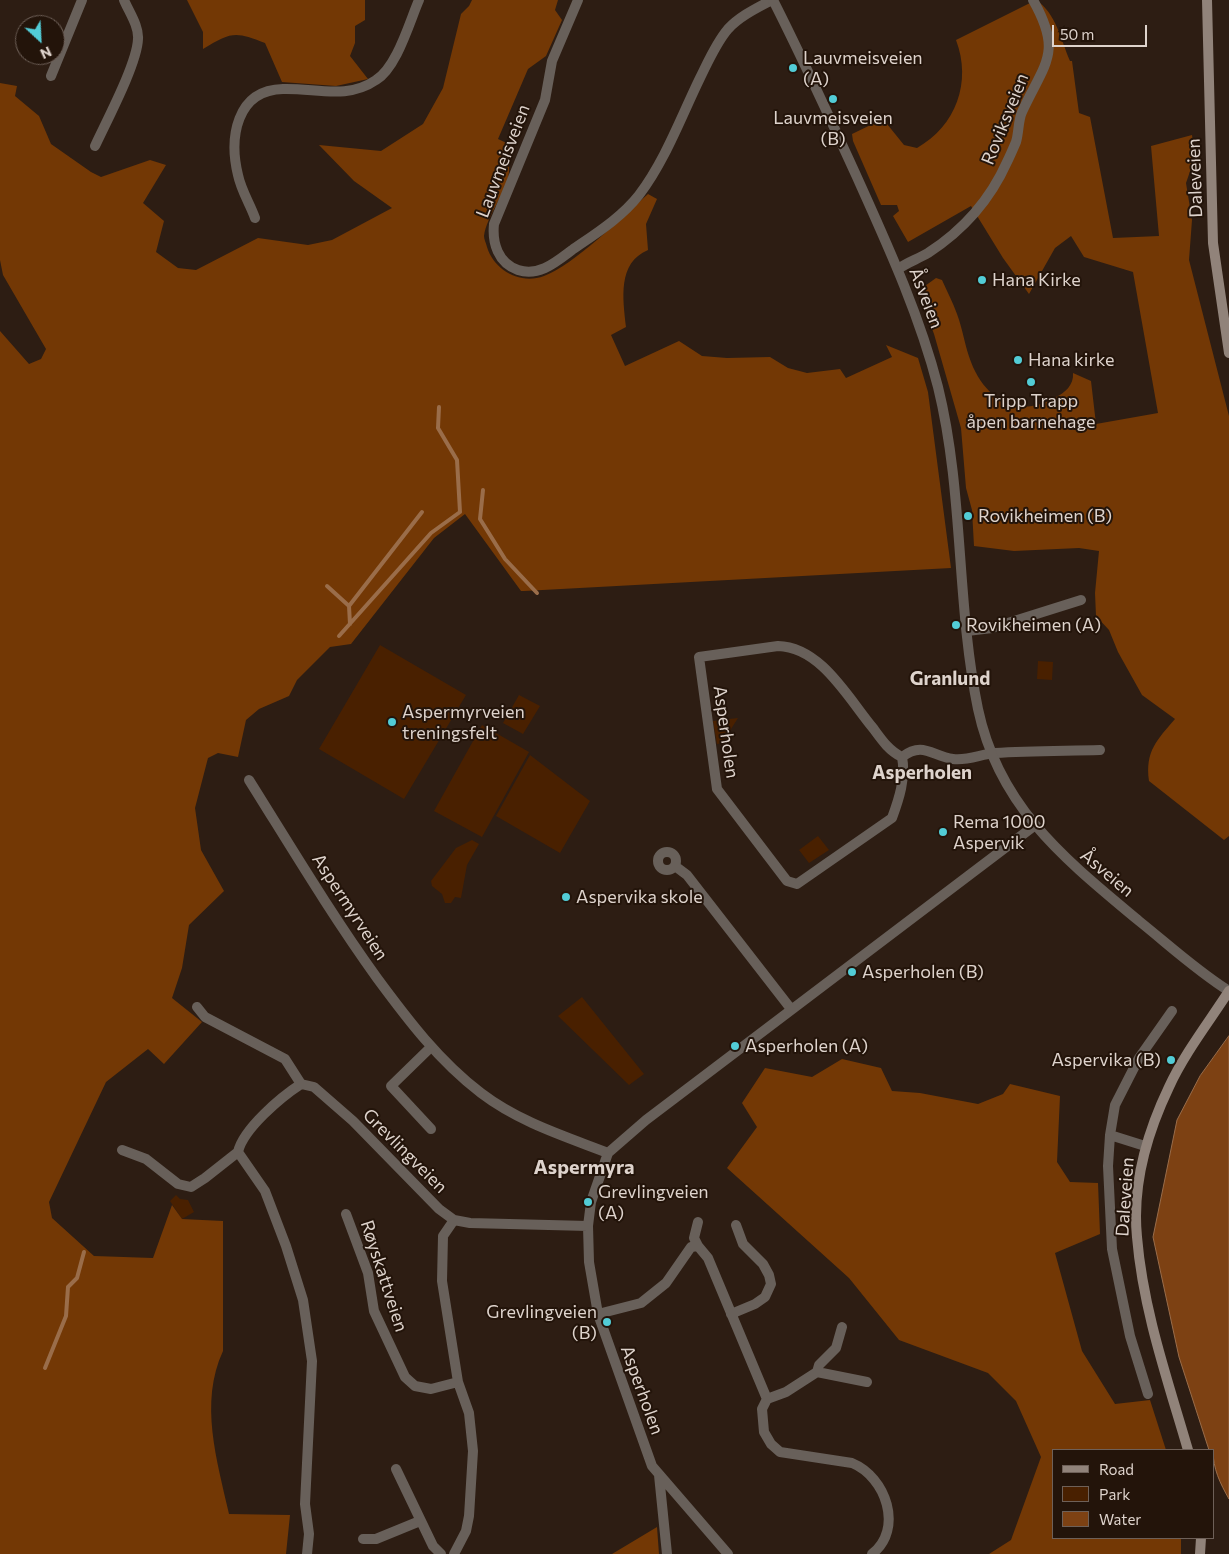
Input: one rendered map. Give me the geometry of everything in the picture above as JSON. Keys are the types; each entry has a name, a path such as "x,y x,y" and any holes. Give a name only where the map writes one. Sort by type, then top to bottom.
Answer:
{"main road":[{"name":"Daleveien","path":"1207,0 1213,243 1229,353"},
{"name":"Daleveien","path":"1188,1449 1152,1322 1136,1236 1138,1199 1145,1146 1169,1086 1229,991"},
{"path":"1200,1554 1201,1539"}],"street":[{"path":"50,76 82,0"},
{"path":"96,146 135,56 138,38 135,23 124,0"},
{"path":"255,218 237,171 236,125 238,116 255,97 273,90 347,93 359,90 378,80 392,62 419,0"},
{"name":"Lauvmeisveien","path":"578,0 552,61 545,100 494,224 493,239 499,256 513,268 527,273 540,270 554,263 618,217 638,196 654,172 710,56 728,29 747,14 772,0"},
{"name":"Åsveien","path":"772,0 898,269 920,327 944,413 959,533 967,631 978,711 992,753 1010,789 1034,826 1062,856 1197,968 1229,991"},
{"name":"Roviksveien","path":"898,269 909,261 926,254 956,232 991,192 1005,166 1016,141 1020,117 1048,60 1050,48 1048,34 1033,0"},
{"path":"967,631 992,628 1081,600"},
{"name":"Asperholen","path":"778,646 794,648 823,666 886,744 902,757 903,780 892,818 806,880 792,884 787,881 717,789 699,657 778,646"},
{"path":"902,757 910,751 918,749 931,750 952,759 974,758 992,753 1100,750"},
{"name":"Aspermyrveien","path":"249,780 354,946 430,1048 481,1093 526,1121 608,1153"},
{"path":"608,1153 646,1120 1034,826"},
{"path":"675,866 687,875 791,1009"},
{"path":"122,1150 146,1159 178,1184 191,1187 238,1152 240,1142 249,1130 289,1092 301,1084 284,1059 206,1018 197,1008"},
{"name":"Daleveien","path":"1148,1394 1128,1328 1112,1249 1108,1166 1110,1134 1115,1105 1135,1066 1172,1010"},
{"path":"430,1048 391,1086 431,1128"},
{"name":"Grevlingveien","path":"301,1084 314,1087 321,1092 353,1121 439,1209 454,1220"},
{"path":"1110,1134 1145,1146"},
{"path":"238,1152 265,1191 286,1246 303,1300 312,1361 305,1504 309,1534 307,1554"},
{"name":"Asperholen","path":"608,1153 592,1202 588,1226 589,1262 598,1314 652,1466 728,1554"},
{"name":"Røyskattveien","path":"346,1214 368,1273 374,1311 405,1377 415,1386 431,1389 458,1382"},
{"path":"454,1554 466,1531 470,1516 473,1451 469,1413 458,1382 442,1281 443,1236 454,1220 470,1223 588,1226"},
{"path":"698,1222 694,1238 708,1258 767,1399"},
{"path":"731,1314 755,1304 765,1297 771,1284 763,1264 743,1244 736,1225"},
{"path":"598,1314 641,1303 666,1284 692,1247 698,1246"},
{"path":"842,1327 836,1348 820,1365 817,1372 786,1392 767,1399 762,1409 764,1432 770,1444 780,1452 852,1463 861,1467 877,1480 882,1490 888,1523 878,1549 872,1554"},
{"path":"817,1372 867,1382"},
{"path":"396,1469 433,1546 441,1554"},
{"name":"Asperholen","path":"659,1474 667,1554"},
{"path":"364,1539 376,1540 420,1520"}],"green space":[{"name":"Aspermyrveien treningsfelt","path":"380,645 466,695 404,799 319,749"},
{"path":"1038,661 1053,662 1052,680 1037,679"},
{"path":"519,695 540,706 523,734 503,723"},
{"path":"738,718 731,729 731,742 717,744 713,721"},
{"path":"482,725 529,752 482,837 434,811"},
{"path":"530,755 590,801 560,853 496,816"},
{"path":"818,836 829,850 809,863 799,850"},
{"path":"472,840 479,844 467,865 461,898 455,897 451,903 445,903 442,894 432,886 431,881 456,848"},
{"path":"582,997 644,1074 629,1085 558,1016"},
{"path":"176,1195 180,1199 188,1200 194,1212 182,1219 170,1201"}],"shaded area":[{"path":"187,0 365,0 365,20 355,26 355,43 350,56 368,79 336,86 282,82 265,43 247,36 227,36 203,49 203,32"},
{"path":"472,0 558,0 555,10 562,20 546,56 528,69 498,139 513,146 509,157 507,180 484,236 490,255 495,262 509,274 517,277 535,278 544,276 569,262 583,251 648,194 657,199 646,224 648,250 638,256 631,264 624,283 626,327 611,335 625,366 679,341 702,356 727,358 770,357 788,368 807,373 840,369 846,378 892,357 886,345 918,358 928,392 951,568 521,591 465,514 434,538 351,644 330,647 297,680 289,696 259,709 246,720 238,757 218,753 208,758 195,808 201,850 224,891 189,925 182,968 172,998 202,1022 164,1064 148,1049 106,1082 49,1202 52,1218 94,1256 153,1258 172,1205 182,1219 223,1221 223,1351 212,1391 212,1432 229,1514 290,1515 286,1554 0,1554 0,331 29,364 41,359 46,349 3,275 0,260 0,83 17,86 15,96 39,116 51,144 101,177 150,160 166,165 143,203 164,221 156,252 178,268 196,270 258,238 308,245 332,240 392,208 354,181 319,145 381,151 423,124 443,88 461,14"},
{"path":"1036,0 1043,5 1053,19 1070,61 1072,61 1079,113 1090,117 1113,238 1159,236 1151,146 1192,135 1195,157 1186,183 1192,220 1189,260 1229,416 1229,836 1224,840 1149,781 1148,771 1151,754 1158,740 1175,719 1142,695 1118,652 1109,630 1096,616 1095,593 1099,551 1079,548 1014,551 974,546 972,510 966,488 961,428 934,334 918,291 936,278 942,280 957,314 971,362 977,375 994,395 1004,402 1016,406 1041,404 1065,391 1072,381 1073,373 1091,381 1096,424 1158,413 1133,272 1084,257 1071,236 1055,248 1029,294 1003,258 971,206 908,242 893,216 899,211 897,205 881,205 853,141 852,134 883,119 904,145 917,148 931,139 951,115 961,87 961,56 956,40"},
{"path":"842,1059 881,1068 892,1091 920,1093 978,1104 1003,1094 1010,1084 1060,1096 1057,1162 1070,1182 1098,1183 1100,1234 1055,1253 1082,1351 1115,1404 1150,1400 1166,1449 1052,1449 1052,1539 1181,1539 1181,1554 989,1554 1011,1540 1041,1457 1016,1401 988,1373 899,1340 849,1278 727,1168 757,1127 742,1103 765,1068 812,1077"},
{"path":"657,1527 659,1554 612,1554"}],"water":[{"path":"1229,1036 1229,1499 1218,1476 1214,1463 1214,1449 1209,1449 1179,1357 1153,1237 1177,1120 1200,1076"}],"waterway":[{"path":"339,636 431,533 460,512 457,460 438,428 439,407"},
{"path":"483,490 480,519 505,559 537,593"},
{"path":"349,606 422,512"},
{"path":"327,586 349,606 350,624"},
{"path":"45,1368 66,1316 68,1287 77,1278 84,1252"}],"place":[{"name":"Lauvmeisveien (A)","path":"793,68"},
{"name":"Lauvmeisveien (B)","path":"833,99"},
{"name":"Hana Kirke","path":"982,280"},
{"name":"Hana kirke","path":"1018,360"},
{"name":"Tripp Trapp åpen barnehage","path":"1031,382"},
{"name":"Rovikheimen (B)","path":"968,516"},
{"name":"Rovikheimen (A)","path":"956,625"},
{"name":"Aspermyrveien treningsfelt","path":"392,722"},
{"name":"Rema 1000 Aspervik","path":"943,832"},
{"name":"Aspervika skole","path":"566,897"},
{"name":"Asperholen (B)","path":"852,972"},
{"name":"Asperholen (A)","path":"735,1046"},
{"name":"Aspervika (B)","path":"1171,1060"},
{"name":"Grevlingveien (A)","path":"588,1202"},
{"name":"Grevlingveien (B)","path":"607,1322"}],"district":[{"name":"Granlund","path":"950,679"},
{"name":"Asperholen","path":"922,773"},
{"name":"Aspermyra","path":"584,1167"}]}
